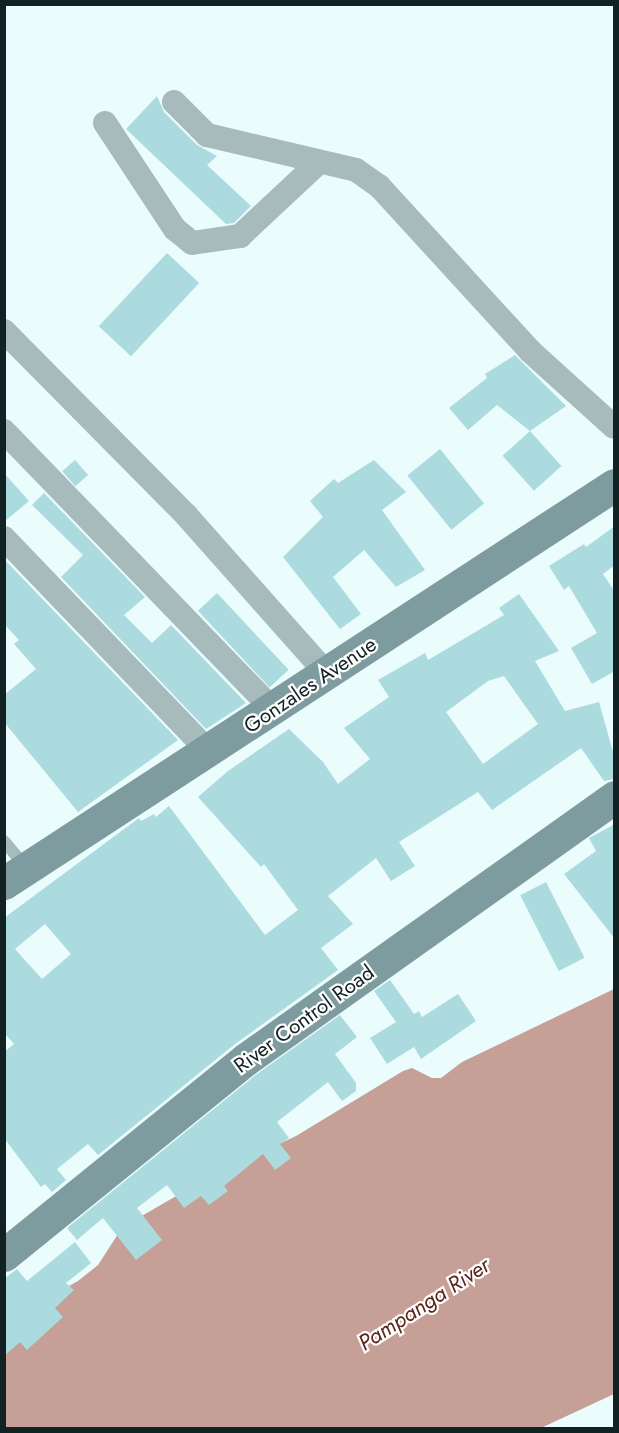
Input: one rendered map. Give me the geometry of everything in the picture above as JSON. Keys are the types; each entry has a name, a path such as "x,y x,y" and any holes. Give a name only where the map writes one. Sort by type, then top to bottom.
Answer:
{"street":[{"path":"174,102 207,135 356,170 379,186 530,351 615,427"},
{"path":"105,123 175,229 192,243 240,236 319,162"},
{"path":"4,331 186,515 327,674"},
{"path":"4,431 274,711"},
{"name":"Gonzales Avenue","path":"16,875 274,711 615,485"},
{"path":"4,538 209,752"},
{"name":"River Control Road","path":"4,1255 246,1059 615,797"}],"lane":[{"path":"4,842 16,875"}],"water":[{"name":"Pampanga River","path":"614,989 614,1394 541,1428 5,1428 4,1322 78,1281 98,1265 120,1231 133,1221 204,1180 296,1136 403,1071 412,1068 432,1078 441,1078 462,1062"}],"building":[{"path":"157,96 164,112 197,145 217,156 207,165 251,206 234,223 226,224 126,129"},
{"path":"167,253 199,283 131,356 99,326"},
{"path":"515,355 566,406 530,431 497,405 468,430 449,408 487,378 485,374"},
{"path":"530,431 561,466 534,491 503,456"},
{"path":"440,449 484,503 451,530 407,475"},
{"path":"75,460 88,475 75,486 62,471"},
{"path":"374,460 406,492 382,510 425,570 396,587 364,550 333,577 361,614 340,629 283,557 323,517 310,501 334,479 338,483"},
{"path":"4,473 29,501 4,522"},
{"path":"44,493 145,597 124,615 152,643 171,625 246,703 206,729 61,577 83,555 32,505"},
{"path":"615,526 615,565 603,574 615,592 615,671 592,684 571,648 597,633 569,586 564,590 549,566 584,544 586,547"},
{"path":"4,559 178,740 78,812 4,722 4,695 36,669 14,644 19,640 4,624"},
{"path":"217,593 289,670 270,688 198,611"},
{"path":"519,594 559,651 535,661 565,711 599,702 615,759 615,779 604,781 581,748 492,810 478,792 399,842 415,866 391,881 376,858 328,896 353,924 321,948 338,970 235,1044 98,1155 88,1144 57,1169 66,1180 52,1192 45,1184 41,1187 4,1138 4,1052 14,1044 4,1033 4,918 139,818 141,821 154,814 156,817 169,806 265,935 298,910 264,864 261,867 198,797 228,771 289,729 323,762 338,784 370,759 344,728 389,697 378,680 425,653 428,660 504,615 499,608","holes":["504,676 538,724 483,764 446,712 488,681","45,924 71,954 42,979 15,949"]},
{"path":"615,824 615,939 564,874 596,851 589,838"},
{"path":"546,882 585,958 559,971 520,895"},
{"path":"390,980 414,1014 419,1011 422,1017 458,994 476,1021 421,1059 414,1047 387,1064 370,1038 396,1022 374,991"},
{"path":"340,1015 357,1037 335,1054 356,1083 356,1091 342,1101 328,1082 277,1122 289,1138 280,1144 291,1158 275,1170 263,1154 224,1186 228,1191 209,1205 201,1196 184,1208 167,1185 137,1208 162,1240 136,1260 103,1218 77,1240 67,1228 257,1074"},
{"path":"75,1242 91,1263 66,1283 74,1290 55,1308 63,1317 27,1350 20,1342 4,1356 4,1279 17,1269 27,1281"}]}
